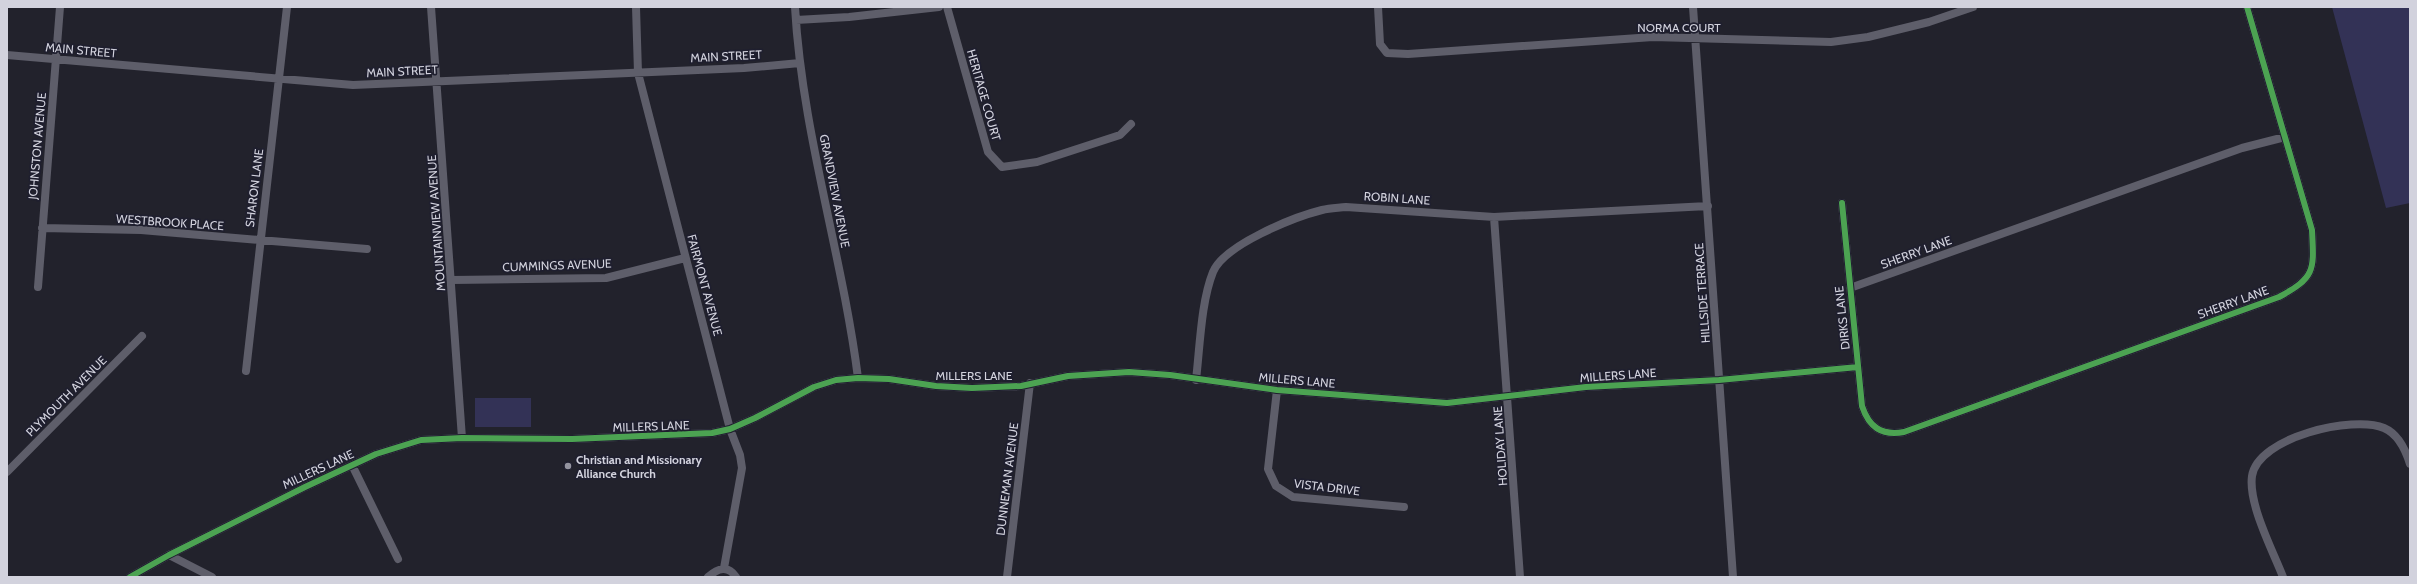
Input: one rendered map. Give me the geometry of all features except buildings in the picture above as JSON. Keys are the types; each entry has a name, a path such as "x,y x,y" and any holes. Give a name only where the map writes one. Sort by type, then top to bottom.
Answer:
{"street":[{"name":"JOHNSTON AVENUE","path":"38,288 60,7"},
{"name":"SHARON LANE","path":"246,371 287,7"},
{"name":"MOUNTAINVIEW AVENUE","path":"431,7 452,280 462,438"},
{"name":"FAIRMONT AVENUE","path":"636,7 638,73 730,429 740,455 742,468 724,568"},
{"name":"GRANDVIEW AVENUE","path":"795,7 800,63 822,195 852,331 858,378"},
{"path":"796,20 849,18 939,7"},
{"name":"HERITAGE COURT","path":"947,7 988,152 1002,167 1037,162 1120,135 1131,124"},
{"name":"NORMA COURT","path":"1378,7 1380,44 1382,49 1387,54 1408,54 1653,37 1831,42 1868,37 1929,22 1974,7"},
{"name":"HILLSIDE TERRACE","path":"1693,7 1733,577"},
{"name":"SHERRY LANE","path":"1896,434 2279,297 2298,287 2311,272 2313,259 2312,230 2247,7"},
{"name":"MAIN STREET","path":"7,55 279,80 352,85 744,68 800,63"},
{"name":"SHERRY LANE","path":"1850,288 2242,148 2285,137"},
{"name":"DIRKS LANE","path":"1842,203 1862,406 1867,419 1875,429 1886,433 1896,434"},
{"name":"ROBIN LANE","path":"1196,380 1208,287 1218,262 1243,243 1322,210 1346,207 1494,217 1625,212 1708,206"},
{"name":"HOLIDAY LANE","path":"1494,217 1520,577"},
{"name":"WESTBROOK PLACE","path":"42,228 141,230 260,242 367,249"},
{"name":"CUMMINGS AVENUE","path":"452,280 606,278 685,258"},
{"name":"PLYMOUTH AVENUE","path":"7,472 142,336"},
{"name":"MILLERS LANE","path":"130,577 169,555 352,465 395,447 421,440 462,438 572,439 677,436 712,433 730,429 814,387 836,380 858,378 889,379 936,386 957,387 1021,386 1068,376 1129,372 1277,390 1447,403 1586,387 1719,380 1858,367"},
{"name":"DUNNEMAN AVENUE","path":"1007,577 1030,383"},
{"name":"VISTA DRIVE","path":"1277,390 1268,469 1276,486 1293,497 1404,507"},
{"path":"2283,577 2255,503 2252,475 2261,459 2275,448 2296,438 2341,424 2358,423 2386,429 2398,440 2410,464"},
{"path":"352,465 398,559"},
{"path":"169,555 212,577"},
{"path":"708,577 715,570 724,568 732,571 736,577"}],"shaded area":[{"path":"2332,7 2410,7 2410,203 2386,208"},
{"path":"475,398 531,398 531,427 475,427"}],"cycle path":[{"path":"1842,203 1862,406 1872,425 1889,433 1904,432 2279,297 2300,284 2310,271 2313,255 2312,230 2247,7"},
{"path":"130,577 169,555 305,487 376,454 421,440 462,438 572,439 712,433 730,429 755,418 814,387 836,380 858,378 889,379 936,386 972,388 1021,386 1068,376 1129,372 1170,375 1277,390 1447,403 1586,387 1719,380 1858,367"}],"place":[{"name":"Christian and Missionary Alliance Church","path":"568,466"}]}
